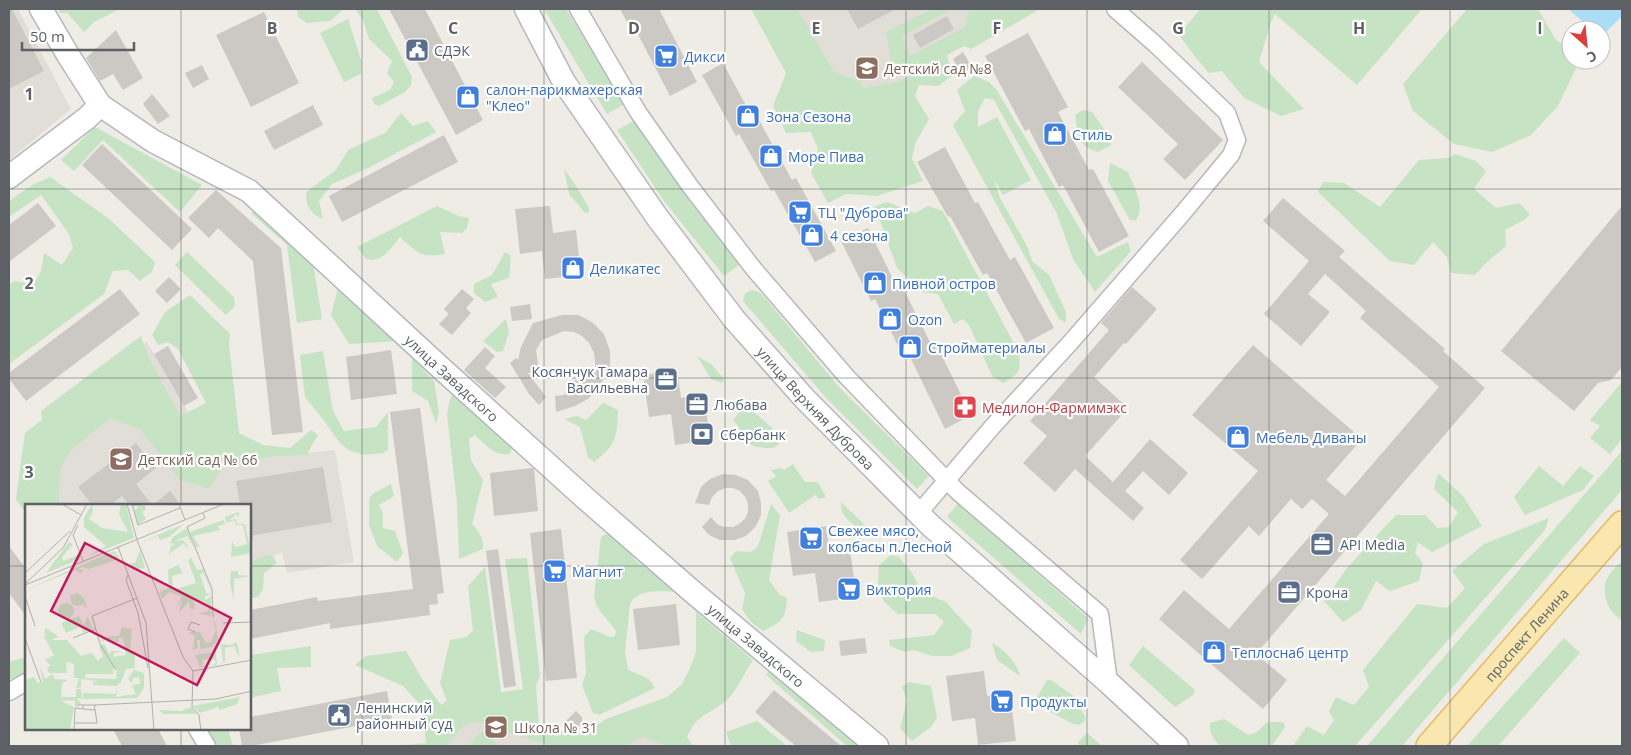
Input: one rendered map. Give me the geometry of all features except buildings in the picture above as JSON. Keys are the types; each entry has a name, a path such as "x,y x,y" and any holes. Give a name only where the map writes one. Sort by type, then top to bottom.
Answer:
{"main road":[{"name":"проспект Ленина","path":"1429,746 1622,524"}],"street":[{"name":"улица Завадского","path":"41,9 100,105 153,140 249,191 592,504 694,593 877,746"},
{"name":"улица Верхняя Дуброва","path":"526,9 564,82 592,125 657,217 734,319 805,399 918,514 1109,683 1177,746"},
{"path":"578,9 638,112 690,186 753,268 846,376 946,480 1100,614 1109,683"},
{"path":"918,514 946,480 1178,220 1231,154 1237,140 1227,114 1155,44 1115,9"},
{"path":"9,177 87,118 100,105"},
{"path":"9,692 25,683"},
{"path":"199,730 207,746"}],"shaded area":[{"path":"9,9 18,9 71,109 9,160"},
{"name":"Детский сад №8","path":"776,9 1024,9 1024,12 836,117"},
{"name":"Детский сад № 66","path":"147,342 204,440 223,466 272,457 335,450 354,562 287,573 282,552 251,566 251,504 25,504 25,512 16,500 25,433"},
{"name":"Школа № 31","path":"471,707 542,728 589,735 663,726 684,746 436,746"}],"green space":[{"path":"58,9 120,9 94,22 84,32 67,13 60,13"},
{"path":"297,9 344,9 330,21 307,23 298,17"},
{"path":"355,9 377,9 412,77 411,85 405,92 379,106 374,104 372,98 390,90 394,82 387,73 392,61 369,39 363,20"},
{"path":"544,9 566,9 625,104 607,114"},
{"path":"751,9 797,9 834,72 859,81 864,88 898,82 914,74 891,61 886,32 932,9 952,9 902,36 910,56 965,27 969,9 996,9 998,12 1002,9 1040,9 971,49 964,46 947,55 952,76 938,86 919,85 915,96 929,119 916,142 912,158 923,181 877,196 846,194 828,203 811,173 818,149 811,132 786,133 773,106 786,73"},
{"path":"1200,9 1422,9 1357,85 1275,14 1259,62 1304,109 1281,116 1244,98 1222,71 1209,73 1196,58 1179,35"},
{"path":"1467,9 1538,9 1556,40 1561,43 1561,70 1575,70 1558,106 1531,135 1492,152 1454,144 1413,111 1403,84"},
{"path":"348,19 362,63 361,74 344,82 320,33"},
{"path":"974,76 989,82 996,89 1097,257 1128,242 1131,251 1095,292 1073,259 1057,214 994,100 985,98 978,111 978,127 997,117 1031,180 1003,195 994,179 1000,198 1028,248 1032,261 1049,275 1066,312 1066,323 1059,319 953,125 965,111 957,90"},
{"path":"1083,110 1092,112 1109,136 1111,145 1098,152 1082,143 1078,134 1075,115"},
{"path":"401,113 413,126 428,121 436,132 368,168 332,184 319,201 323,219 315,215 308,205 306,192 336,170 348,150 385,133"},
{"path":"637,119 683,192 739,265 724,276 664,201 617,130"},
{"path":"95,127 202,185 180,212 103,140 74,171 61,160"},
{"path":"1455,154 1476,161 1486,171 1474,189 1496,208 1519,203 1530,214 1524,220 1505,230 1506,246 1475,275 1451,273 1447,257 1433,242 1414,265 1390,261 1318,192 1323,182 1344,183 1380,207 1419,160 1448,158"},
{"path":"1110,163 1128,172 1136,190 1140,209 1135,221 1130,220 1108,181"},
{"path":"564,169 589,208 589,212 585,213 569,194"},
{"path":"50,177 108,218 155,262 152,272 140,281 128,270 113,271 104,294 9,364 9,285 14,281 34,284 41,271 44,253 62,265 73,248 69,234 41,195 9,217 9,201 32,185"},
{"path":"887,202 915,213 928,206 943,211 1018,351 1020,362 1018,370 1013,377 1003,383 992,376 969,325 963,319 954,324 938,294 923,292 897,268 878,215 871,214 873,207"},
{"path":"437,206 459,216 469,218 467,228 462,233 440,232 445,254 424,255 400,237 386,254 377,259 366,259 357,247"},
{"path":"259,207 312,256 322,319 297,323 287,245 251,213"},
{"path":"187,252 234,297 235,306 226,315 175,265"},
{"path":"505,252 511,256 509,278 491,284 498,297 485,302 474,293 474,284 492,275"},
{"path":"338,288 401,341 349,344 331,315"},
{"path":"752,290 761,293 839,387 929,476 917,489 827,399 743,301 745,293"},
{"path":"190,295 230,334 229,344 239,433 263,445 290,448 311,430 318,435 307,454 272,457 223,466 209,489 180,480 140,429 110,418 70,451 60,470 60,504 25,504 25,512 16,499 25,433 42,420 41,411 141,336 148,356 180,416 206,403 178,349 168,342 158,345 152,335 165,312"},
{"path":"506,319 509,332 503,351 497,352 483,341"},
{"path":"323,351 333,411 344,431 376,427 388,412 388,450 383,453 365,455 348,450 339,442 305,397 300,355"},
{"path":"697,356 711,364 724,379 722,383 711,379"},
{"path":"412,358 434,381 439,412 436,424 428,401 412,391"},
{"path":"1622,382 1622,439 1610,454 1590,438 1600,426 1590,420"},
{"path":"457,388 508,433 512,449 510,454 500,454 475,435 469,439 471,460 483,480 472,524 480,535 483,549 459,559 457,503 447,414 450,399"},
{"path":"603,403 618,410 617,428 614,440 607,451 594,462 588,457 580,427 564,419 577,416 586,420"},
{"path":"745,404 772,428 779,444 774,448 756,447 748,443 741,434 739,427 733,420"},
{"path":"1622,451 1622,490 1402,746 1367,746"},
{"path":"793,464 805,482 818,482 826,497 819,499 814,494 814,496 789,513 768,481 776,476 771,470 781,468 784,470"},
{"path":"1539,466 1563,486 1580,466 1594,476 1583,490 1525,515 1514,497"},
{"path":"1438,473 1463,496 1482,526 1432,552 1418,542 1415,553 1423,563 1419,581 1390,591 1376,581 1361,610 1343,622 1324,601 1347,568 1396,515 1425,515 1438,528 1449,527 1458,512 1434,489"},
{"path":"391,484 394,496 379,505 383,513 383,528 395,531 403,553 397,562 377,546 369,525 369,500 372,494"},
{"path":"841,502 869,529 872,537 847,518 841,508"},
{"path":"958,503 1088,618 1081,634 947,517"},
{"path":"771,504 780,515 769,580 779,594 787,598 786,611 782,619 763,631 751,622 742,609 745,593 730,558 736,551 751,552 758,546"},
{"path":"1549,518 1545,530 1355,746 1293,746 1307,726 1324,735 1334,720 1329,711 1336,697 1354,705 1369,687 1363,670 1417,604 1447,608 1465,588 1452,571 1484,544"},
{"path":"606,534 616,537 638,563 682,592 661,591 646,593 639,595 630,604 625,652 628,670 649,679 655,688 599,715 593,713 582,685 586,673 584,637 591,629 610,637 615,636 616,631 597,607 594,596 601,537"},
{"path":"267,555 273,556 277,563 264,573 263,589 259,596 251,599 251,562"},
{"path":"891,555 899,557 912,573 922,592 946,602 972,631 970,648 951,656 933,656 913,650 905,652 890,646 889,640 934,635 944,622 935,614 898,614 885,602 878,588 879,565"},
{"path":"527,558 540,676 536,685 539,726 581,736 606,719 667,697 682,684 696,652 696,612 753,660 727,700 700,718 691,729 687,737 693,746 668,746 644,737 638,738 628,746 552,746 472,721 462,727 446,746 394,746 426,743 423,708 403,686 355,665 366,656 406,651 422,679 441,705 447,701 440,683 450,640 466,637 473,631 468,586 485,567 501,692 523,689 505,559"},
{"path":"1622,561 1622,620 1613,613 1607,602 1605,585 1608,576"},
{"path":"797,630 825,640 824,651 811,652 796,641"},
{"path":"1564,638 1580,653 1498,746 1467,746"},
{"path":"992,643 1009,657 1019,671 1020,676 997,660"},
{"path":"311,646 311,667 277,668 281,691 251,698 251,655"},
{"path":"1143,646 1195,690 1193,695 1175,707 1129,665"},
{"path":"23,658 25,660 25,673 9,680 9,662"},
{"path":"775,664 871,746 847,746 766,675"},
{"path":"1047,680 1051,680 1075,697 1086,719 1080,725 1073,724 1035,704"},
{"path":"909,682 931,686 937,718 931,727 912,741 900,728 907,701 902,687"},
{"path":"1224,719 1248,735 1257,732 1267,722 1283,722 1285,727 1272,746 1221,746 1212,736 1210,723"},
{"path":"757,721 787,746 731,746 726,732"},
{"path":"207,730 228,730 233,746 212,746 205,733"},
{"path":"482,731 499,746 468,746"},
{"path":"1087,733 1102,746 1079,746 1078,742"}],"water":[{"path":"1568,9 1622,9 1622,16 1611,27 1611,20 1581,20"}],"place":[{"name":"СДЭК","path":"417,50"},
{"name":"Дикси","path":"666,56"},
{"name":"Детский сад №8","path":"867,68"},
{"name":"салон-парикмахерская \"Клео\"","path":"468,97"},
{"name":"Зона Сезона","path":"748,116"},
{"name":"Стиль","path":"1055,134"},
{"name":"Море Пива","path":"771,156"},
{"name":"ТЦ \"Дуброва\"","path":"800,212"},
{"name":"4 сезона","path":"812,235"},
{"name":"Деликатес","path":"573,268"},
{"name":"Пивной остров","path":"875,283"},
{"name":"Ozon","path":"890,319"},
{"name":"Стройматериалы","path":"910,347"},
{"name":"Косянчук Тамара Васильевна","path":"666,379"},
{"name":"Любава","path":"697,404"},
{"name":"Медилон-Фармимэкс","path":"965,407"},
{"name":"Сбербанк","path":"702,434"},
{"name":"Мебель Диваны","path":"1238,437"},
{"name":"Детский сад № 66","path":"121,459"},
{"name":"Свежее мясо, колбасы п.Лесной","path":"811,538"},
{"name":"API Media","path":"1322,544"},
{"name":"Магнит","path":"555,571"},
{"name":"Виктория","path":"849,589"},
{"name":"Крона","path":"1289,592"},
{"name":"Теплоснаб центр","path":"1214,652"},
{"name":"Продукты","path":"1002,701"},
{"name":"Ленинский районный суд","path":"339,715"},
{"name":"Школа № 31","path":"496,727"}]}
